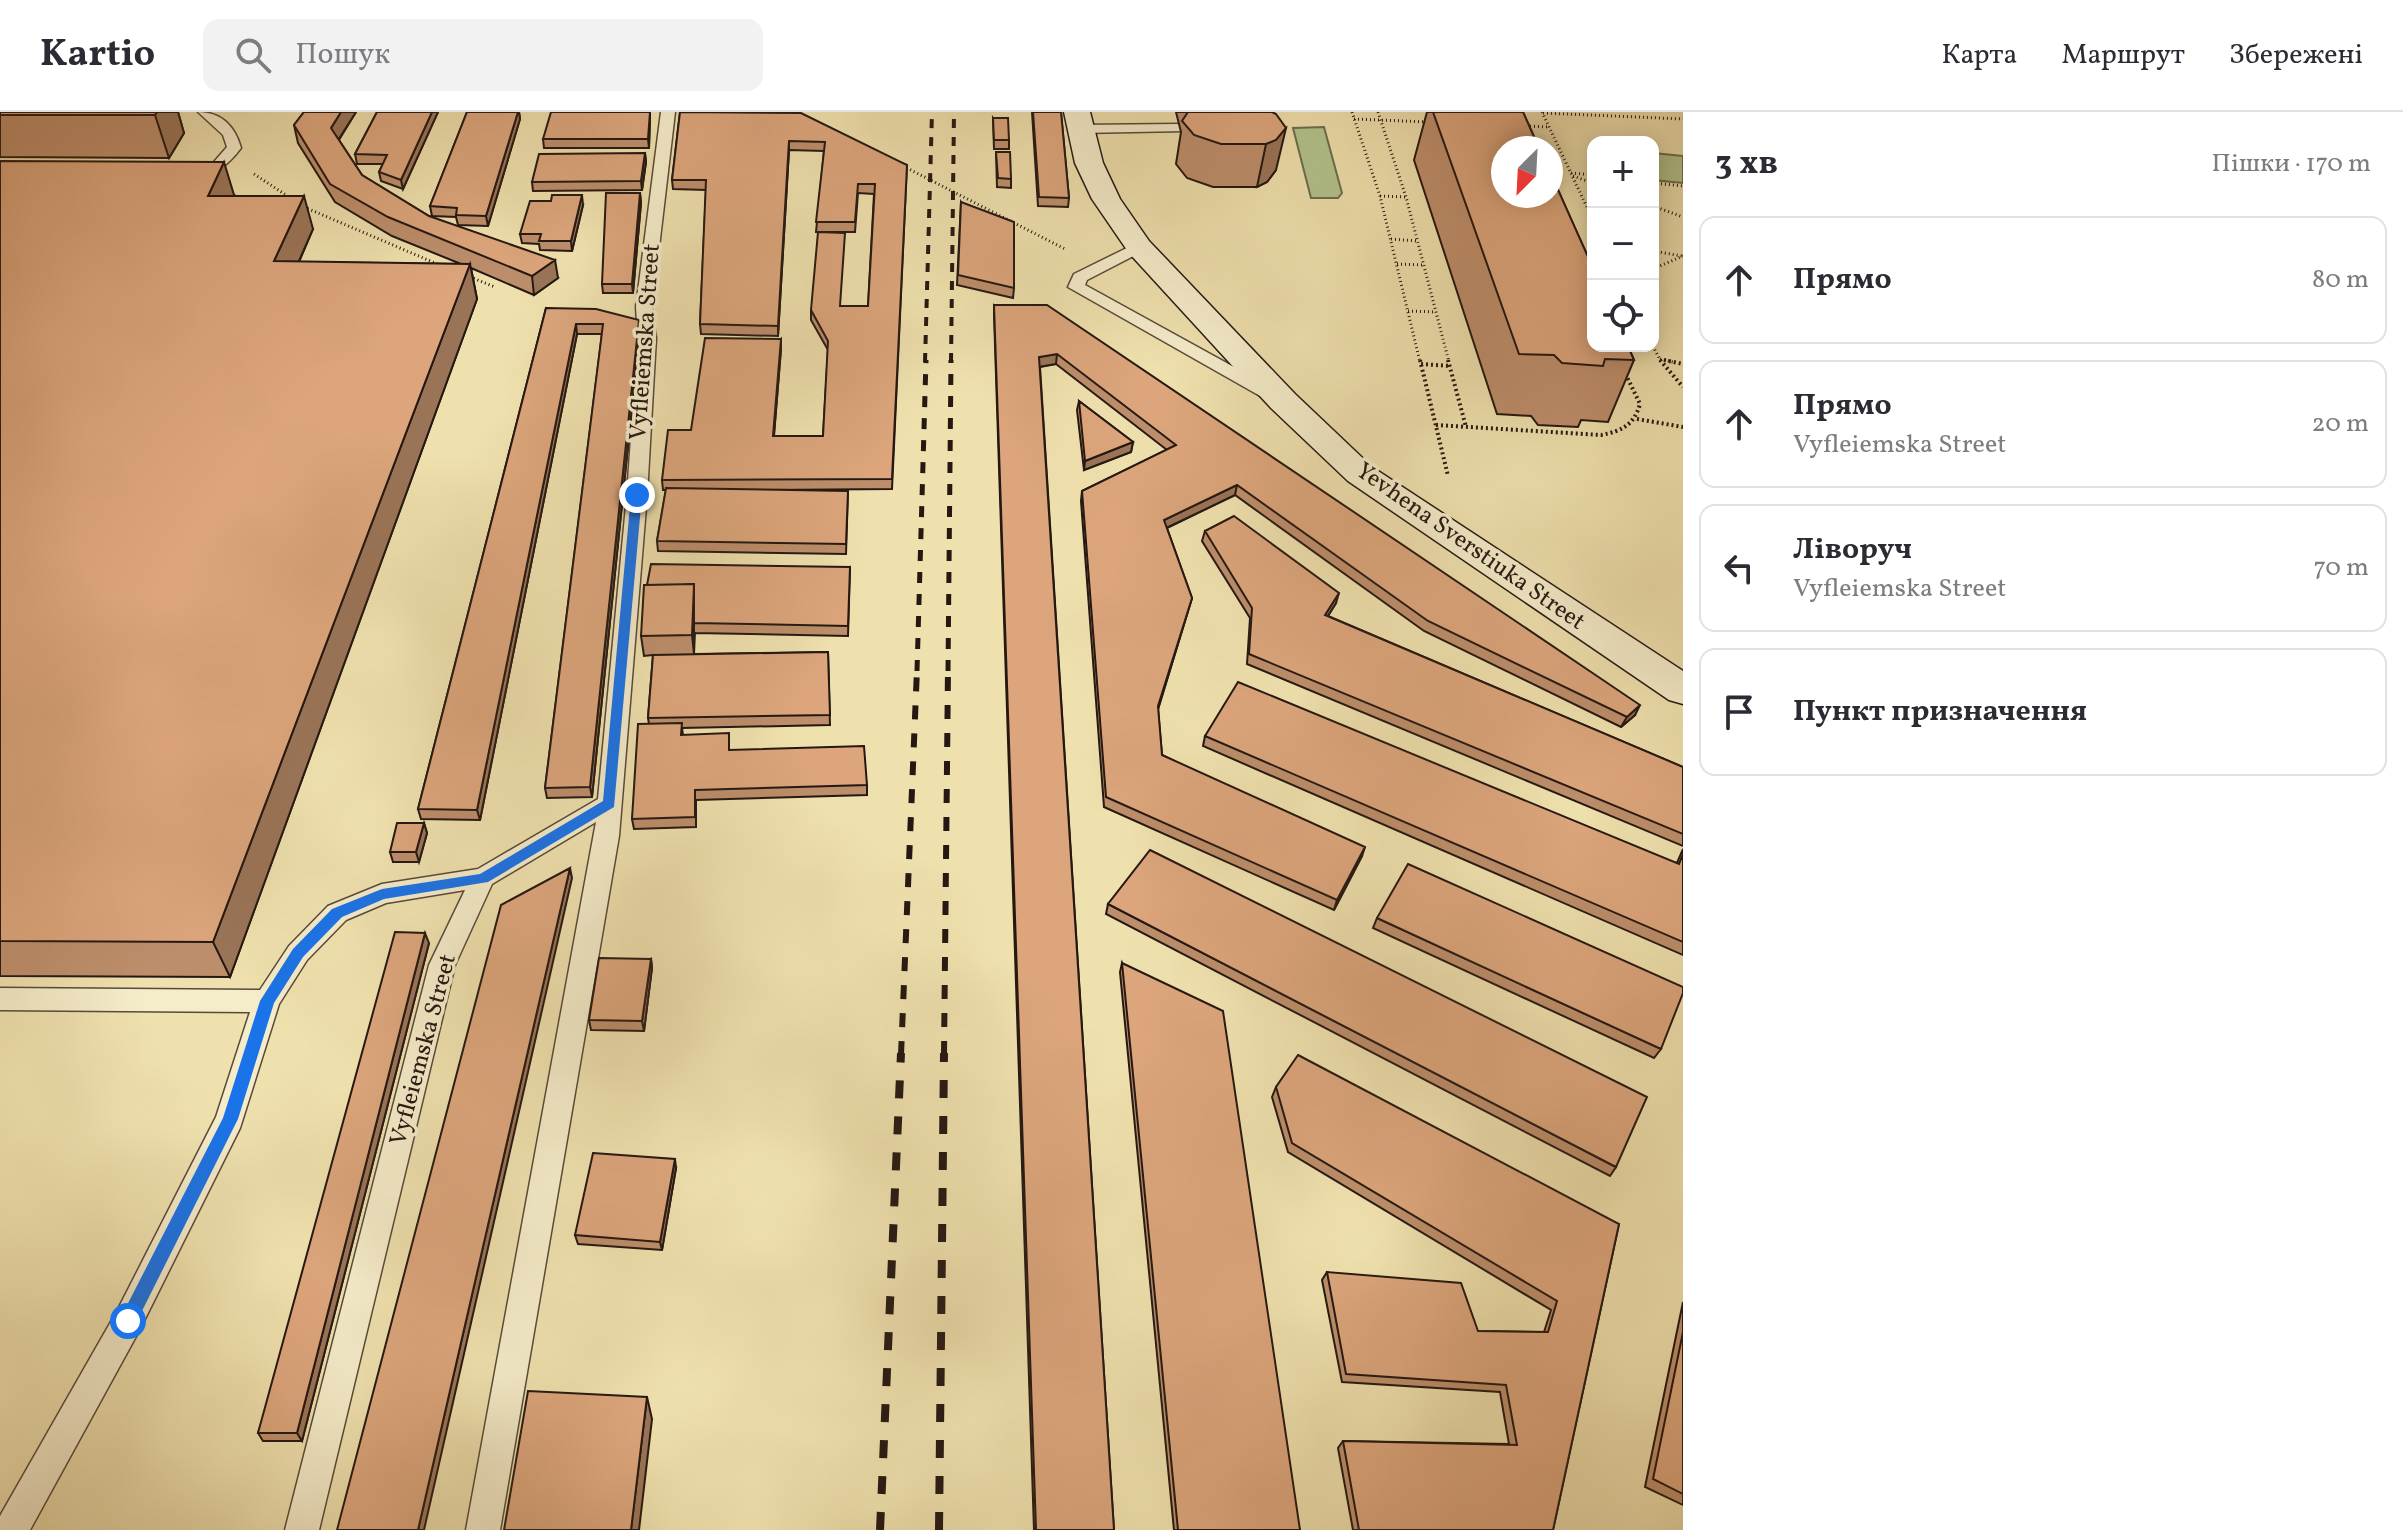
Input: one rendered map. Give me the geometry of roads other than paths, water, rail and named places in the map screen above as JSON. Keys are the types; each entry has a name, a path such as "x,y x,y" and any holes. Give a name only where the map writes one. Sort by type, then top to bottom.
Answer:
{"main road":[{"name":"Yevhena Sverstiuka Street","path":"1078,120 1089,163 1106,199 1139,247 1283,401 1360,474 1683,690"}],"lane":[{"path":"171,173 210,170 234,148 230,133 205,112"},
{"name":"Vyfleiemska Street","path":"483,1530 605,852 639,463 647,338 644,307 668,112"},
{"path":"1078,120 1180,128"},
{"path":"1139,247 1080,277 1076,287 1283,401"},
{"path":"11,1530 128,1321 230,1119 267,1001 298,953 337,913 382,894 483,878 609,803"},
{"name":"Vyfleiemska Street","path":"302,1530 442,965 483,878"},
{"path":"0,999 267,1001"}],"railway":[{"path":"925,362 932,112"},
{"path":"951,362 954,112"},
{"path":"917,671 926,360"},
{"path":"948,671 951,360"},
{"path":"901,1055 917,669"},
{"path":"944,1055 948,669"},
{"path":"880,1530 901,1053"},
{"path":"939,1530 944,1053"}]}
